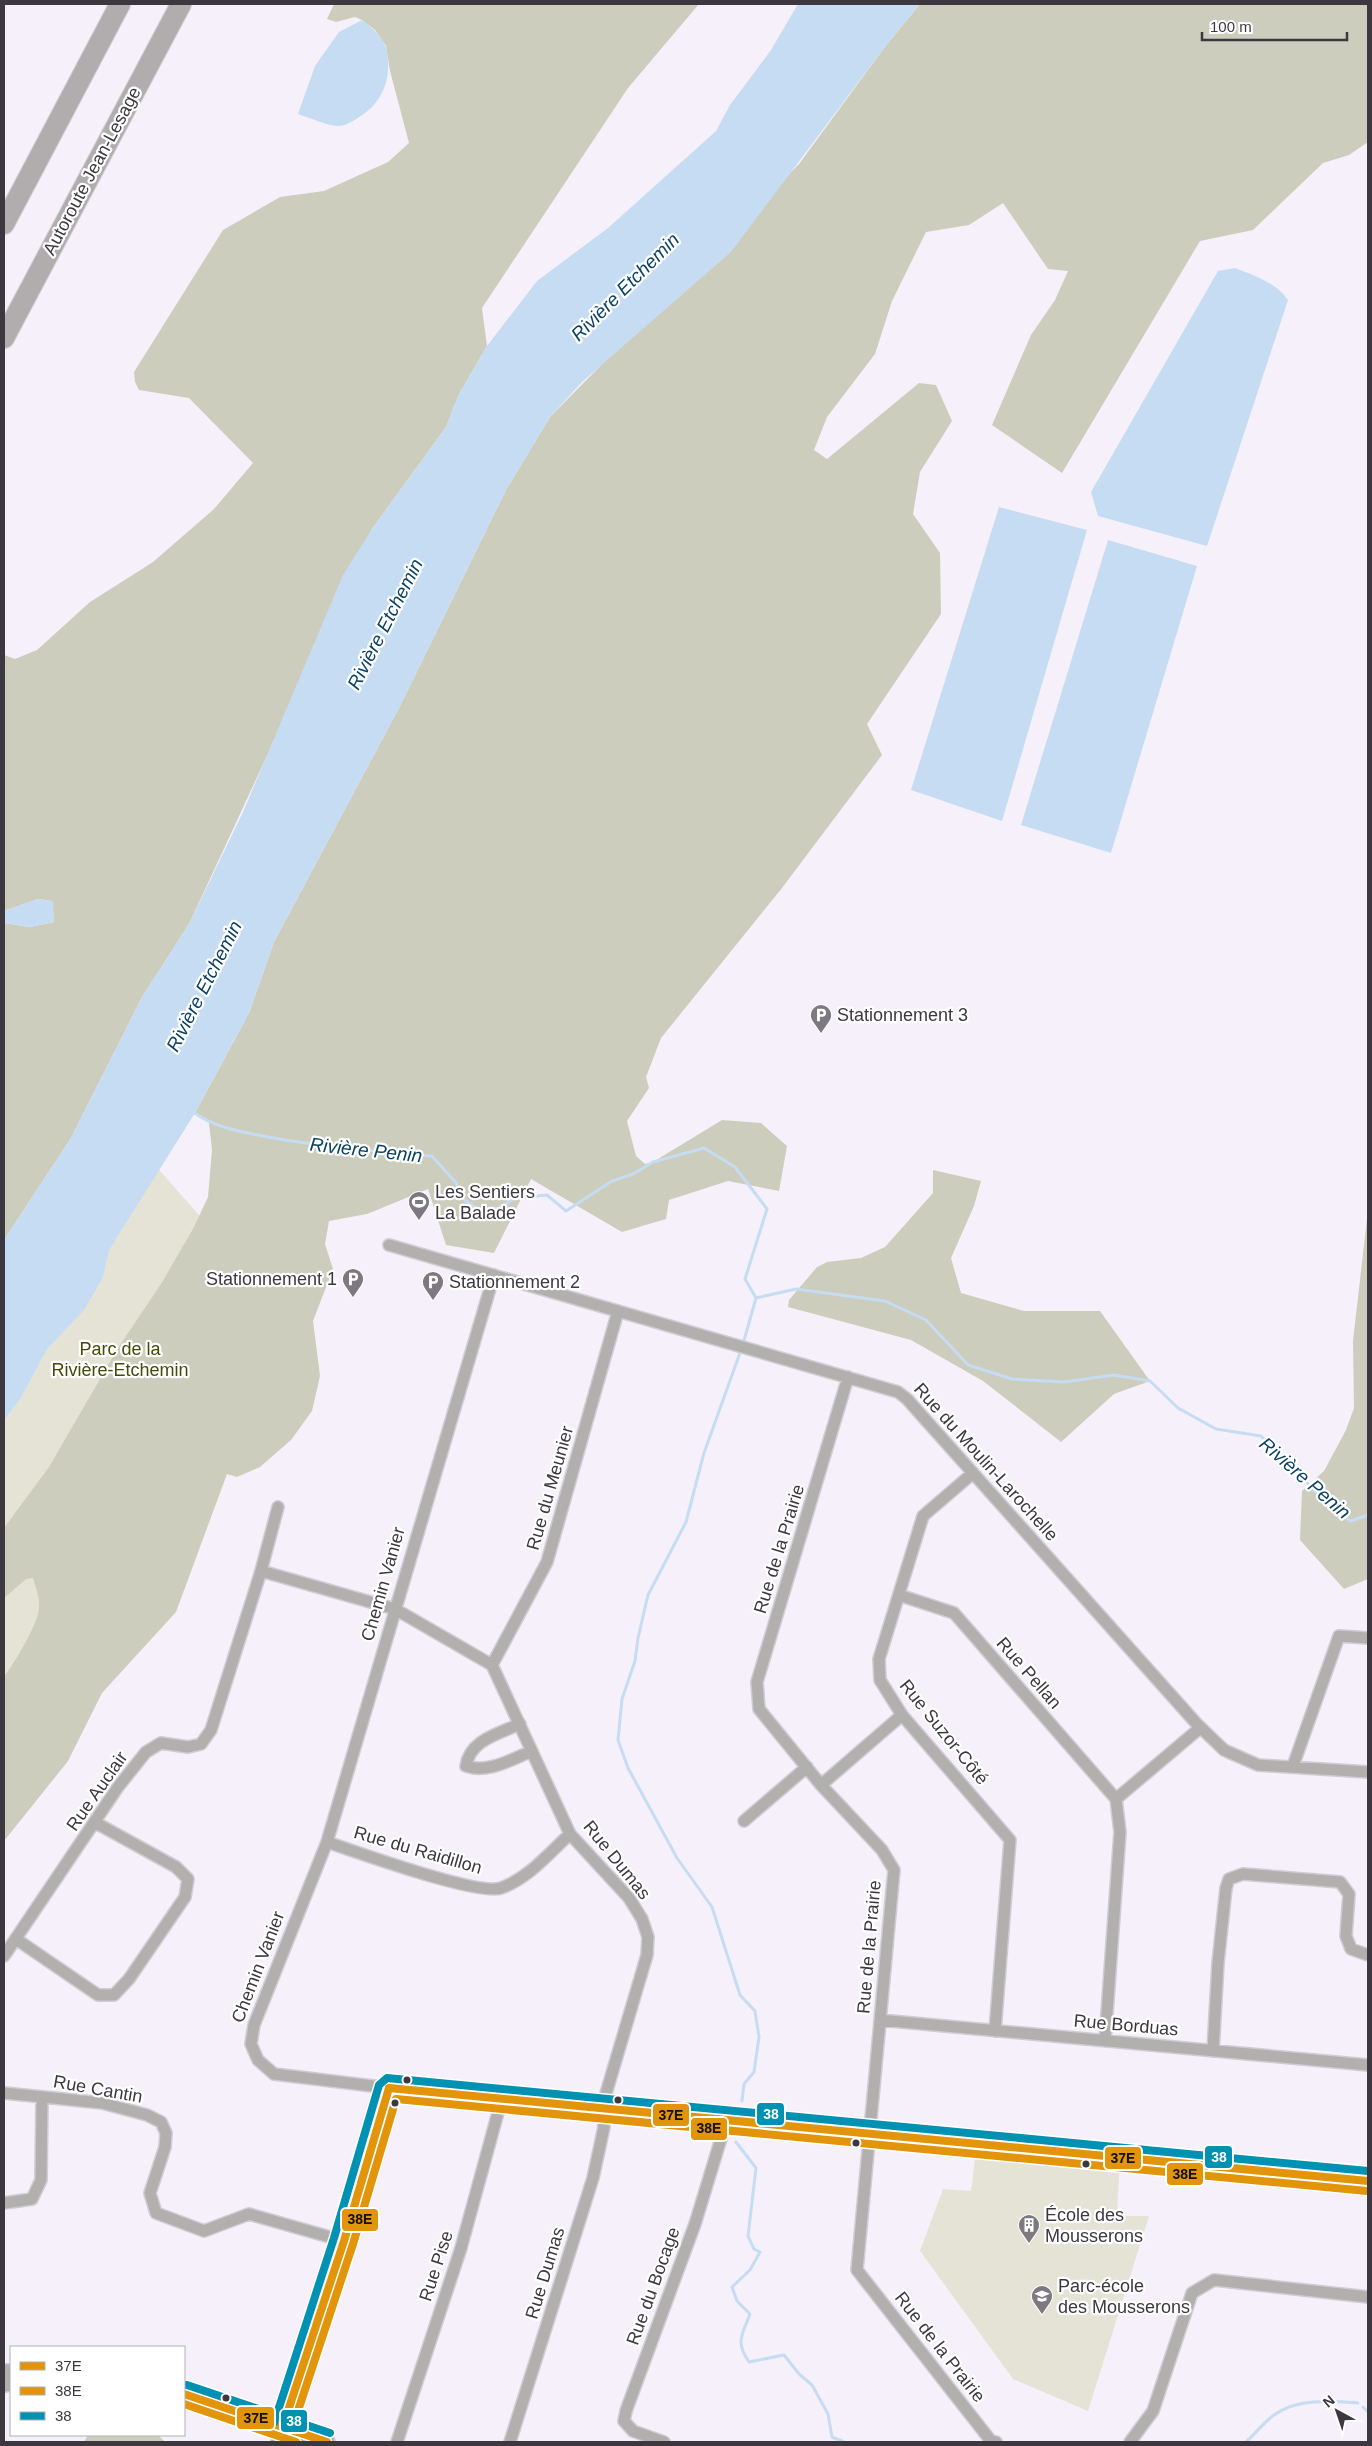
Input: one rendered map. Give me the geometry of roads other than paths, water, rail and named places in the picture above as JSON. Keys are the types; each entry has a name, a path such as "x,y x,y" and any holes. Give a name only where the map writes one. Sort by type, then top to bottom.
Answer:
{"highway":[{"path":"4,224 120,4"},
{"name":"Autoroute Jean-Lesage","path":"4,338 181,4"}],"main road":[{"path":"185,2394 327,2442"}],"street":[{"name":"Rue du Moulin-Larochelle","path":"389,1245 898,1392 907,1399 973,1472 1200,1728 1224,1750 1258,1765 1368,1772"},
{"name":"Chemin Vanier","path":"494,1275 328,1842 254,2025 251,2044 258,2060 274,2074 389,2088 870,2132 1368,2181"},
{"name":"Rue du Meunier","path":"492,1664 547,1562 618,1311"},
{"name":"Rue de la Prairie","path":"848,1378 757,1682 759,1709 821,1785 882,1850 894,1870 857,2270 991,2441 996,2442"},
{"name":"Rue Suzor-Côté","path":"973,1472 922,1516 880,1659 880,1680 902,1715 1010,1840 995,2031"},
{"name":"Rue Auclair","path":"4,1956 96,1823 118,1787 146,1752 162,1743 188,1747 201,1744 211,1730 261,1571 278,1507"},
{"path":"261,1571 395,1609 492,1664"},
{"name":"Rue Pellan","path":"899,1595 954,1613 1116,1799"},
{"path":"1294,1766 1339,1636 1368,1638"},
{"name":"Rue Dumas","path":"492,1664 570,1834 629,1898 642,1919 648,1937 647,1955 602,2107 604,2127 593,2178 510,2442"},
{"path":"821,1785 902,1715"},
{"path":"520,1724 477,1744 468,1755 466,1766 474,1769 494,1767 532,1750"},
{"path":"1104,2041 1120,1832 1116,1799 1200,1728"},
{"path":"744,1820 807,1767"},
{"path":"16,1939 98,1995 114,1995 129,1979 185,1897 188,1879 176,1868 96,1823"},
{"name":"Rue du Raidillon","path":"328,1842 408,1869 475,1886 498,1889 520,1880 570,1834"},
{"path":"1213,2051 1218,1963 1226,1888 1229,1879 1243,1874 1340,1882 1349,1894 1346,1936 1351,1949 1368,1955"},
{"name":"Rue Borduas","path":"880,2020 1368,2065"},
{"path":"278,2442 344,2241 389,2088"},
{"name":"Rue Cantin","path":"4,2092 102,2103 147,2115 161,2122 166,2133 165,2146 150,2193 156,2212 204,2231 249,2214 344,2241"},
{"path":"4,2202 32,2199 41,2180 42,2097"},
{"name":"Rue Pise","path":"397,2442 460,2248 502,2098"},
{"name":"Rue du Bocage","path":"664,2442 633,2431 624,2421 626,2411 695,2224 727,2119"},
{"path":"1130,2442 1153,2411 1192,2293 1214,2280 1368,2297"}],"water":[{"name":"Rivière Etchemin","path":"798,4 920,4 884,48 731,252 582,382 550,417 506,490 400,706 274,942 249,1013 195,1113 109,1250 103,1277 84,1310 47,1349 20,1399 4,1420 4,1240 71,1138 142,997 189,924 243,812 343,575 372,529 446,427 459,394 487,346 537,281 608,228 716,131 730,105 771,50"},
{"path":"362,20 379,36 386,48 388,58 387,78 380,96 367,111 352,122 341,126 329,125 298,114 315,66 339,32"},
{"path":"1235,268 1271,284 1288,300 1207,546 1098,516 1091,492 1218,271"},
{"path":"999,507 1087,530 1002,821 911,790"},
{"path":"1108,540 1197,566 1111,853 1021,825"},
{"path":"38,899 53,901 54,922 30,927 4,923 4,911"}],"waterway":[{"name":"Rivière Penin","path":"191,1114 195,1113 211,1122 230,1129 268,1137 329,1146 432,1156 457,1184 462,1198 479,1210 499,1208 515,1198 547,1195 566,1211 612,1181 633,1174 653,1162 704,1148 735,1167 767,1209 745,1279 756,1298 796,1289 885,1301 926,1320 968,1365 1012,1379 1064,1382 1114,1375 1150,1381 1178,1408 1216,1429 1261,1436 1323,1499 1350,1521 1368,1515"},
{"path":"743,1344 756,1298"},
{"path":"741,1350 704,1453 686,1522 648,1595 638,1638 635,1661 622,1699 618,1740 628,1768 677,1858 712,1907 740,1995 755,2011 759,2037 754,2072 744,2084 742,2101"},
{"path":"736,2142 756,2168 748,2236 754,2249 760,2252 750,2270 732,2287 737,2301 750,2314 742,2333 742,2349 749,2362 784,2355 799,2374 812,2385 828,2414 832,2437 844,2442"},
{"path":"1246,2442 1270,2418 1293,2406 1314,2402 1358,2403"},
{"path":"1363,2407 1368,2412"}],"place":[{"name":"Stationnement 3","path":"821,1034"},
{"name":"Les Sentiers La Balade","path":"419,1221"},
{"name":"Stationnement 1","path":"353,1298"},
{"name":"Stationnement 2","path":"433,1301"},
{"name":"École des Mousserons","path":"1029,2244"},
{"name":"Parc-école des Mousserons","path":"1042,2315"}],"park label":[{"name":"Parc de la Rivière-Etchemin","path":"120,1359"}]}
